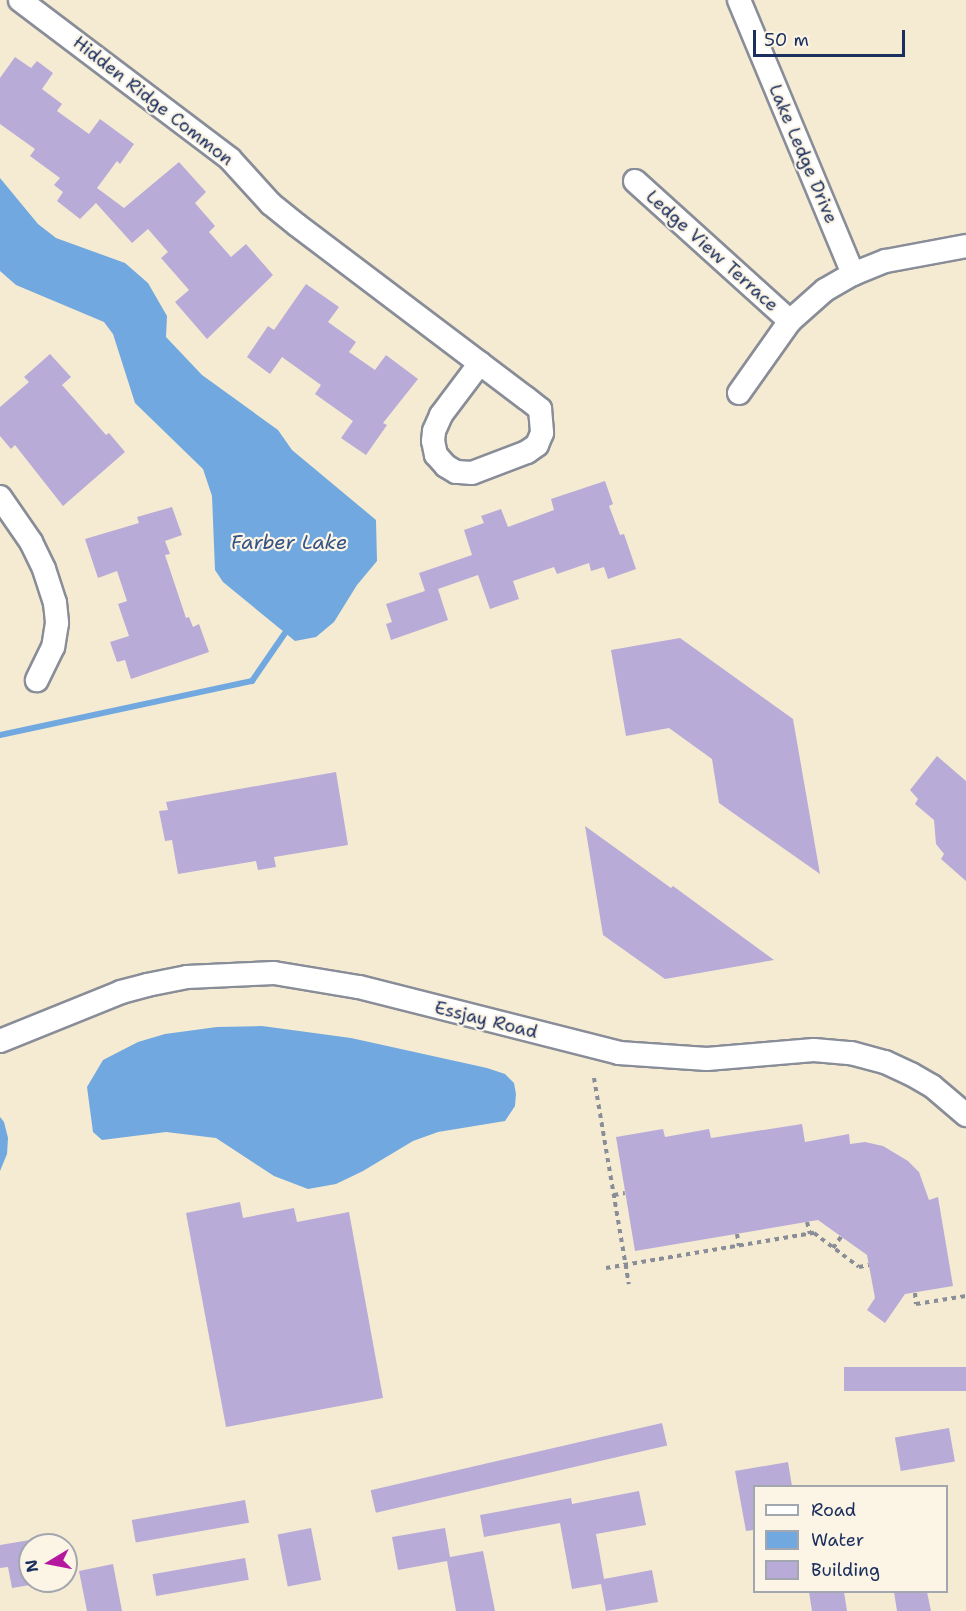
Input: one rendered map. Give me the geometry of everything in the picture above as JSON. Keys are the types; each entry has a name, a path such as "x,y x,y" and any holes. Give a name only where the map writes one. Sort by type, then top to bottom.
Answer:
{"street":[{"name":"Hidden Ridge Common","path":"20,0 230,159 271,204 297,225 480,363 540,409 542,433 537,444 527,452 472,473 456,472 446,466 436,455 433,441 434,431 441,415 480,363"},
{"name":"Lake Ledge Drive","path":"739,0 854,274"},
{"name":"Ledge View Terrace","path":"635,181 790,321"},
{"path":"739,393 790,321 825,290 854,274 886,261 966,246"},
{"path":"0,497 31,542 44,569 55,603 57,623 53,647 37,681"},
{"name":"Essjay Road","path":"0,1041 121,992 147,985 187,977 274,973 360,987 619,1053 707,1059 814,1050 850,1053 885,1062 911,1074 932,1086 966,1115"}],"path":[{"path":"594,1078 630,1284"},
{"path":"614,1195 625,1193"},
{"path":"807,1222 810,1234"},
{"path":"606,1268 814,1233 859,1267 869,1265"},
{"path":"737,1234 739,1246"},
{"path":"834,1248 841,1237"},
{"path":"915,1293 916,1304 966,1296"}],"water":[{"name":"Farber Lake","path":"0,178 38,224 56,238 125,263 148,283 167,316 166,337 202,375 278,430 292,450 376,520 377,561 357,585 334,622 316,637 295,641 223,582 215,570 212,496 203,469 135,403 113,334 104,322 16,285 0,271"},
{"path":"262,1026 351,1038 487,1068 505,1074 514,1083 515,1106 505,1121 438,1132 413,1141 363,1171 336,1184 308,1189 274,1176 216,1138 166,1132 102,1140 93,1132 87,1087 103,1060 138,1042 165,1034 217,1027"},
{"path":"0,1117 4,1122 8,1138 7,1154 0,1171"}],"building":[{"path":"15,57 31,68 37,61 53,73 42,89 62,104 57,111 89,134 100,119 134,144 120,164 117,161 97,188 124,208 179,162 206,192 195,203 215,226 209,232 231,257 246,244 273,275 207,339 175,302 189,290 161,258 168,252 148,229 132,243 96,203 80,219 57,201 63,192 54,185 60,178 30,156 35,149 0,124 0,78"},
{"path":"306,284 339,307 328,322 356,342 349,352 375,370 386,355 418,379 383,423 387,425 366,455 341,438 353,421 315,394 321,385 282,357 270,374 247,357 268,326 274,330"},
{"path":"50,354 71,377 62,385 106,435 109,433 125,452 63,506 15,445 11,449 0,436 0,407 29,382 24,377"},
{"path":"605,481 613,504 609,506 620,535 624,534 636,569 608,579 604,567 591,571 589,563 557,574 554,567 513,581 519,599 490,609 478,575 438,589 448,620 391,640 386,624 392,622 386,604 425,591 419,573 472,555 464,530 484,523 481,516 501,509 508,527 554,510 551,499"},
{"path":"172,507 182,535 165,541 170,554 165,555 186,618 189,617 193,627 199,624 209,652 131,679 125,660 117,662 110,642 129,636 118,604 127,601 117,571 98,578 85,539 139,523 137,517"},
{"path":"680,638 793,719 820,874 719,803 712,759 669,728 626,736 611,650"},
{"path":"937,756 966,781 966,881 941,859 944,854 936,844 934,820 915,804 918,799 910,790"},
{"path":"336,772 348,845 274,857 276,867 258,870 256,861 178,874 172,840 165,841 159,811 168,810 166,802"},
{"path":"585,826 671,888 673,886 774,960 665,979 603,935"},
{"path":"802,1124 805,1142 849,1134 850,1144 865,1142 883,1146 908,1161 919,1172 929,1200 938,1197 953,1286 905,1294 885,1323 867,1310 875,1298 867,1255 818,1220 635,1251 616,1137 663,1129 665,1137 709,1129 711,1138"},
{"path":"240,1202 243,1218 294,1208 297,1222 349,1212 383,1398 226,1427 186,1213"},
{"path":"844,1367 966,1367 966,1391 844,1391"},
{"path":"662,1423 667,1445 376,1513 371,1490"},
{"path":"949,1428 955,1461 901,1471 895,1438"},
{"path":"788,1462 792,1485 753,1485 753,1530 746,1531 735,1471"},
{"path":"639,1491 646,1525 596,1534 604,1579 652,1570 658,1602 606,1611 601,1584 572,1589 560,1523 484,1537 480,1515 571,1498 572,1504"},
{"path":"245,1500 249,1523 136,1543 132,1520"},
{"path":"311,1528 321,1580 288,1587 278,1534"},
{"path":"445,1528 450,1557 483,1551 495,1611 456,1611 447,1561 398,1570 392,1537"},
{"path":"18,1542 18,1587 12,1588 8,1567 0,1568 0,1545"},
{"path":"245,1558 249,1580 156,1596 152,1574"},
{"path":"113,1564 122,1611 87,1611 79,1571"},
{"path":"809,1593 844,1593 847,1611 812,1611"},
{"path":"894,1593 927,1593 931,1611 897,1611"}],"waterway":[{"path":"0,735 252,681 285,633"}]}
